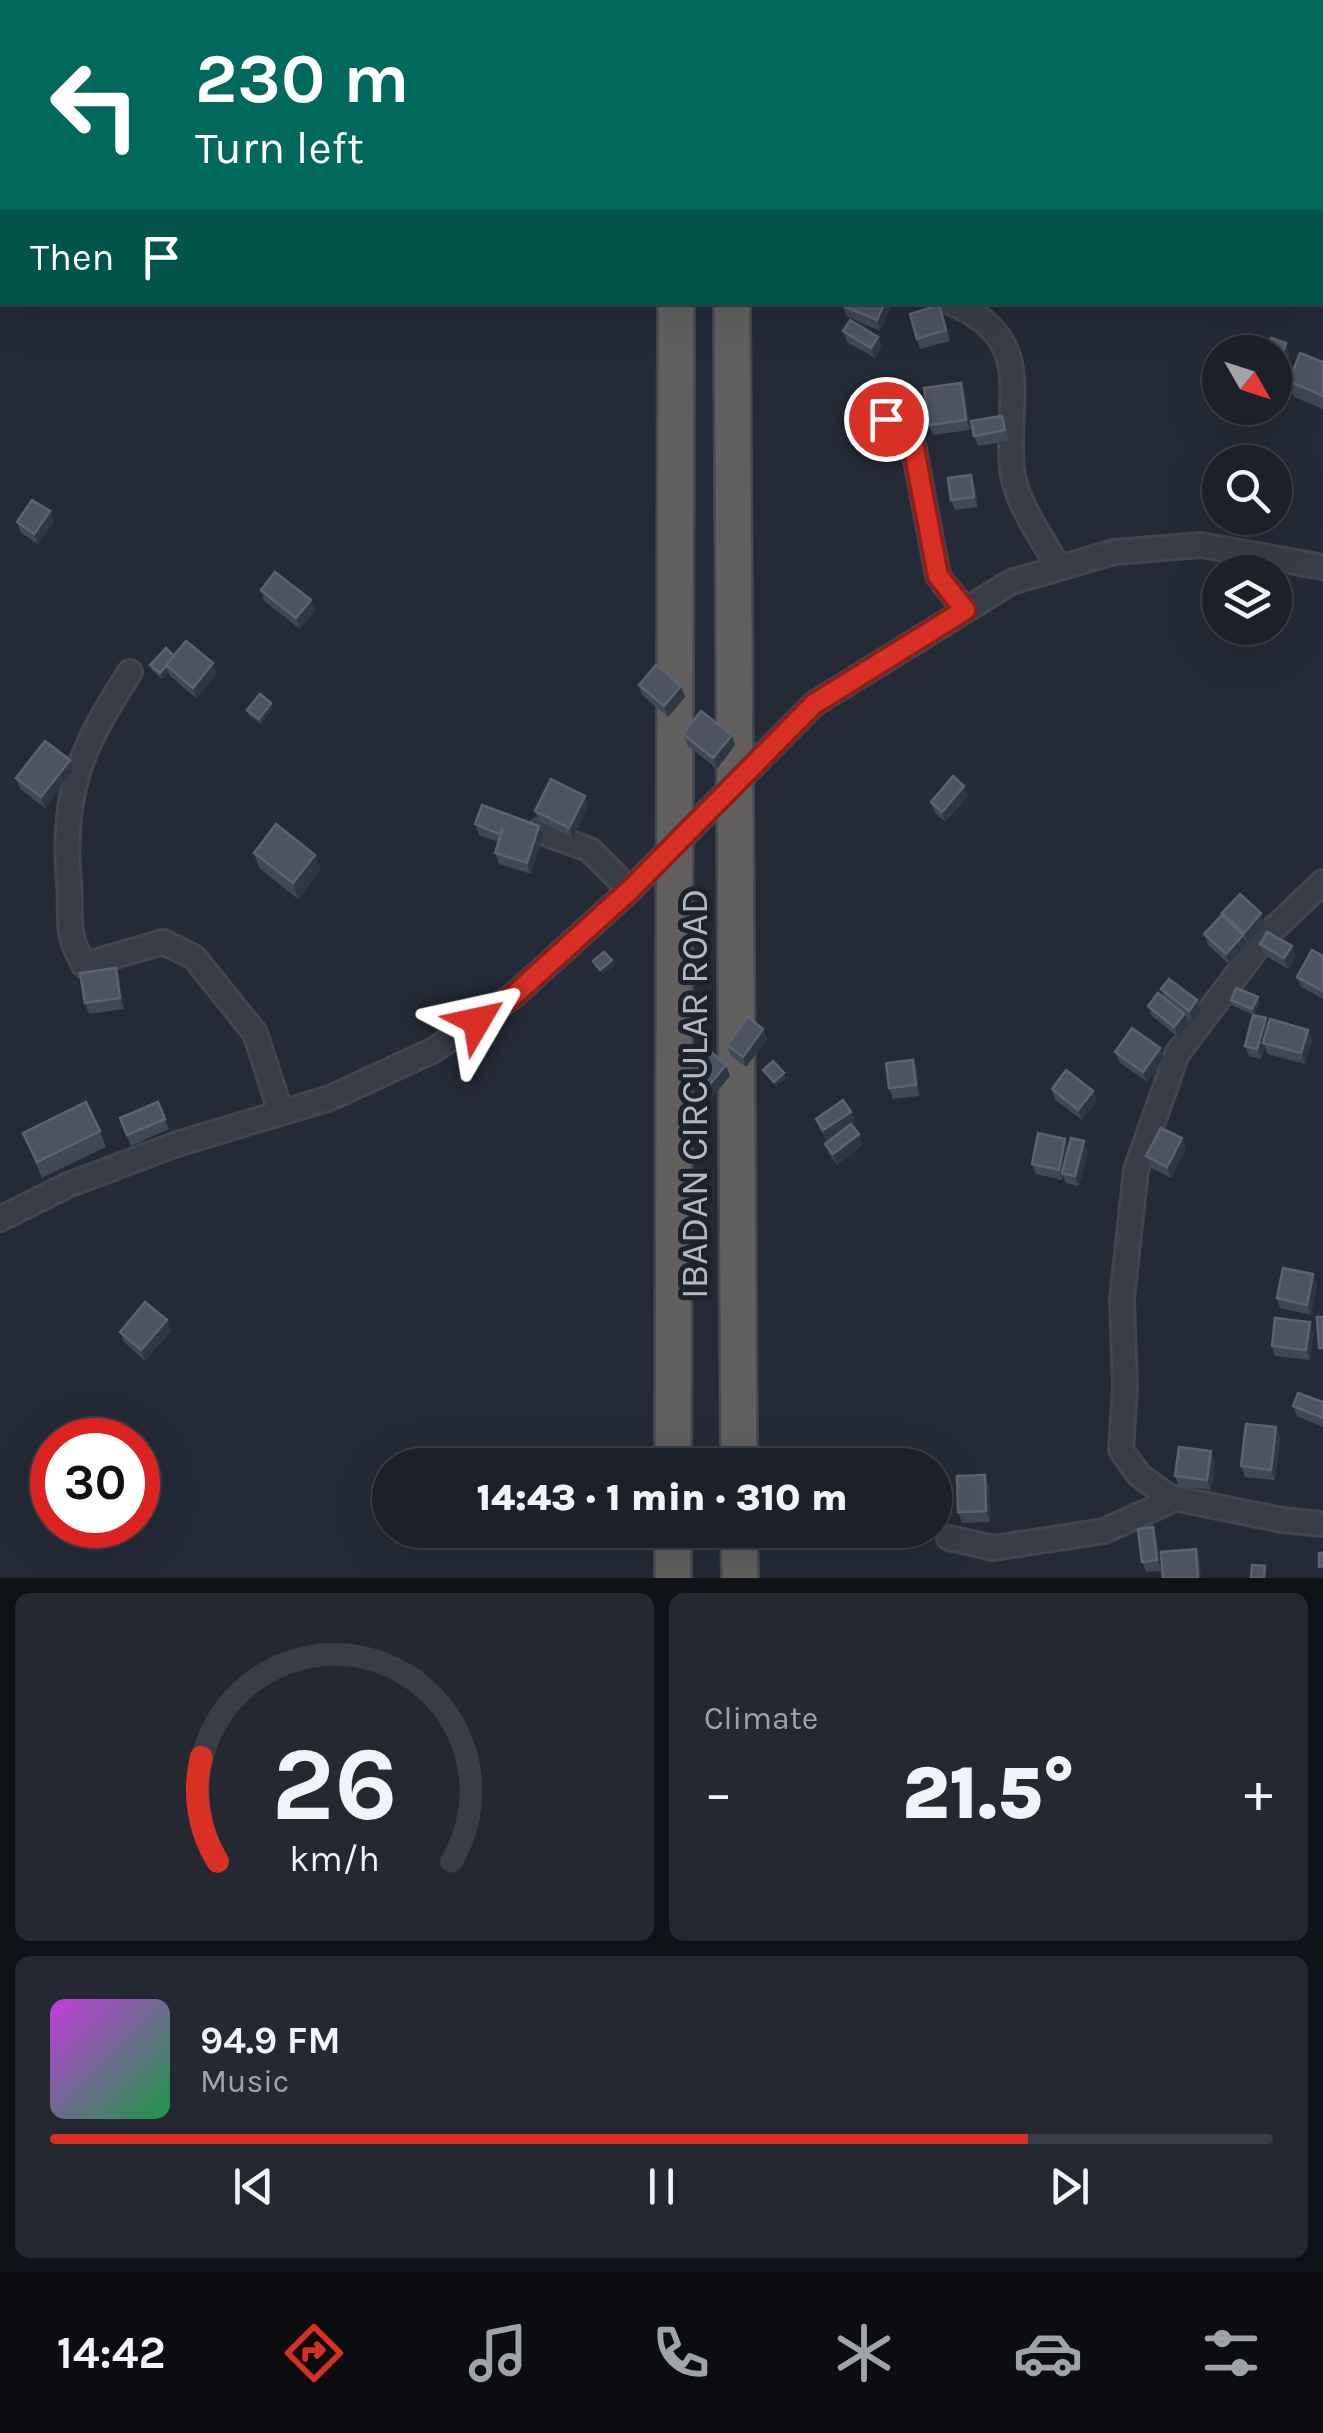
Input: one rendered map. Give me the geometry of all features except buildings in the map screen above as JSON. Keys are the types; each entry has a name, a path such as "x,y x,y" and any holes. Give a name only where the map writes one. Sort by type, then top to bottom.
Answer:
{"highway":[{"name":"IBADAN CIRCULAR ROAD","path":"673,1448 676,305"},
{"name":"IBADAN CIRCULAR ROAD","path":"732,305 739,1448"},
{"path":"672,1578 673,1548"},
{"path":"739,1548 740,1578"}],"street":[{"path":"956,305 999,334 1014,366 1012,472 1059,568"},
{"path":"865,402 913,444 938,576 965,610"},
{"path":"0,1219 68,1184 177,1144 330,1098 434,1050 513,996 630,890 814,704 1012,582 1114,552 1201,544 1323,568"},
{"path":"130,672 88,746 71,789 65,823 69,939 84,964 162,942 194,957 255,1033 281,1112"},
{"path":"539,831 590,850 630,890"},
{"path":"1323,882 1266,936 1176,1054 1136,1170 1122,1299 1125,1387 1121,1450 1139,1475 1169,1497 1282,1520 1323,1524"},
{"path":"952,1539 994,1548 1104,1531 1166,1503 1169,1497"}],"route":[{"path":"477,1021 513,996 630,890 814,704 965,610 946,592 938,576 913,444 886,419"}]}
